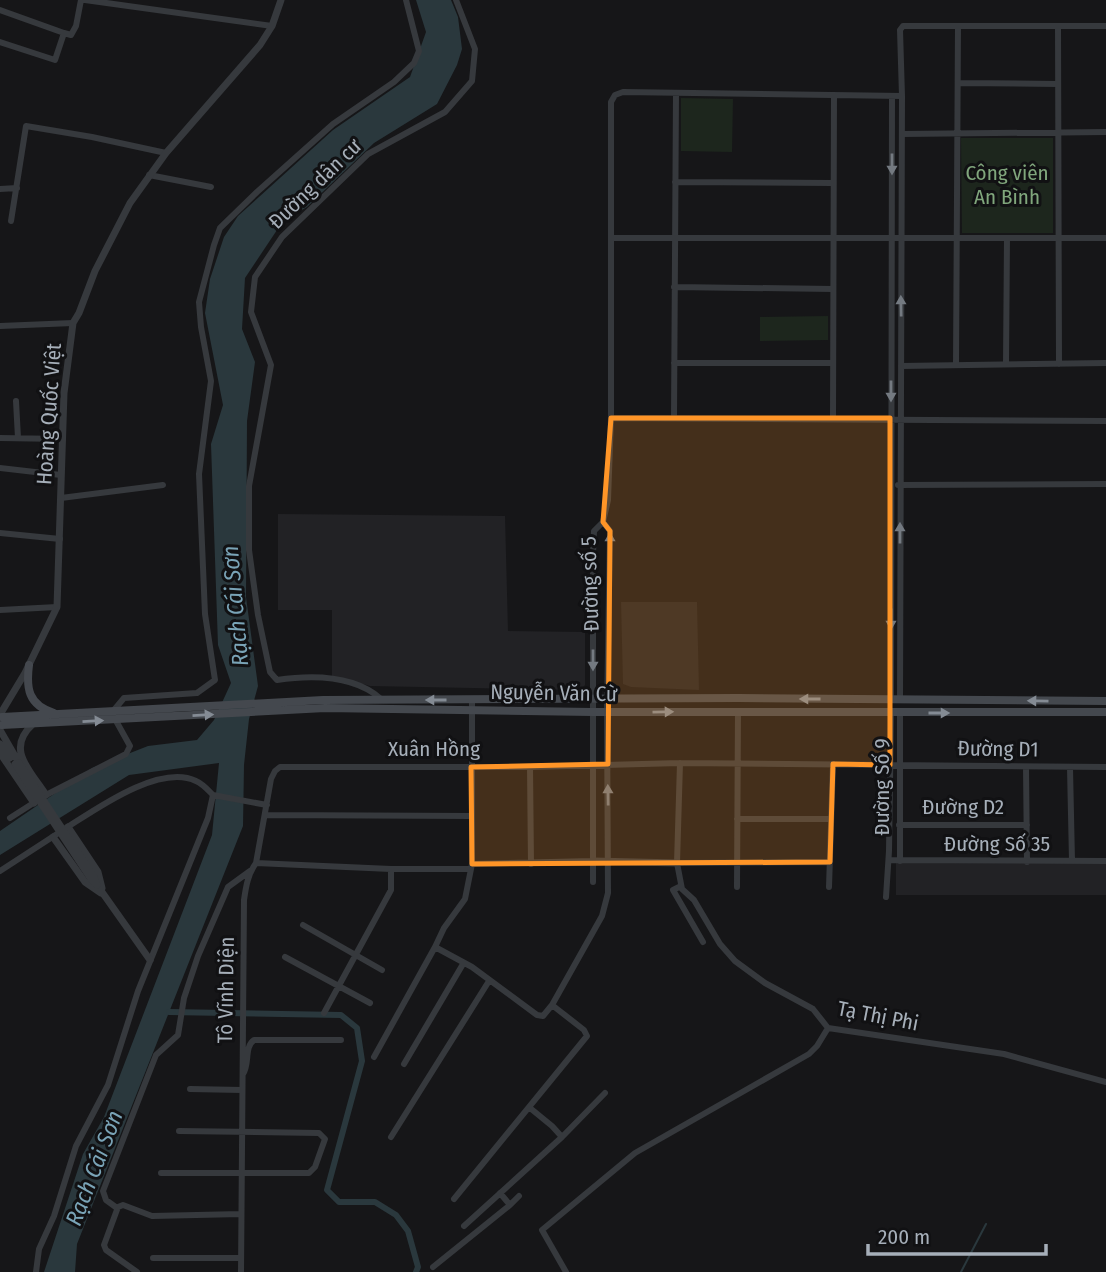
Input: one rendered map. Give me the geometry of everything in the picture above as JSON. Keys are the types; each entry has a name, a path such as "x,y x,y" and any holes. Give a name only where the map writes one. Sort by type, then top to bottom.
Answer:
{"main road":[{"path":"29,665 29,694 36,704 56,713"},
{"path":"738,698 738,711"},
{"name":"Nguyễn Văn Cừ","path":"1,721 33,724 115,715 134,709 324,704 472,704 593,699 1106,701"},
{"name":"Nguyễn Văn Cừ","path":"1,721 56,713 115,715 135,719 382,700 592,712 1106,712"}],"street":[{"path":"4,1 0,11 72,34 83,0 272,26"},
{"name":"Hoàng Quốc Việt","path":"1,721 57,607 64,393 73,323 113,232 149,175 240,70 272,26 281,0"},
{"path":"10,818 46,795 129,750 115,715 124,698 197,693 215,680 205,614 199,474 211,381 199,302 220,228 313,141 358,105 408,71 419,51 406,0"},
{"name":"Đường dân cư","path":"382,700 371,690 340,681 312,676 277,680 273,678 258,615 249,550 249,486 271,365 251,312 255,277 282,237 368,153 445,112 472,81 475,49 456,0"},
{"path":"886,897 890,765 895,713 890,418 902,134 900,30 903,26 1106,26"},
{"path":"956,365 958,26"},
{"path":"1058,26 1059,364"},
{"path":"0,42 54,60 64,33"},
{"path":"958,83 1058,84"},
{"path":"603,522 608,500 611,418 611,102 615,95 622,92 902,96"},
{"path":"674,418 676,93"},
{"path":"833,418 834,95"},
{"path":"892,96 901,366 895,699"},
{"path":"11,221 26,126 166,153"},
{"path":"902,134 1106,132"},
{"path":"149,175 211,187"},
{"path":"675,182 832,183"},
{"path":"0,189 16,188"},
{"path":"612,238 1106,238"},
{"path":"1006,364 1007,238"},
{"path":"674,287 833,289"},
{"path":"0,326 73,323"},
{"path":"674,363 833,363"},
{"path":"901,366 1106,363"},
{"path":"16,401 18,438"},
{"path":"611,418 1106,421"},
{"path":"0,438 63,439"},
{"path":"0,468 61,475"},
{"path":"892,485 1106,484"},
{"path":"61,498 163,485"},
{"name":"Đường số 5","path":"552,1005 602,916 608,893 610,531 603,522 594,531 593,883"},
{"path":"0,533 60,539"},
{"path":"0,610 57,607"},
{"path":"374,1057 442,932 465,899 471,866 472,704"},
{"path":"737,887 738,711"},
{"name":"Đường Số 9","path":"895,713 900,765 900,861"},
{"path":"1,721 17,764"},
{"path":"33,724 22,734 19,752 46,795"},
{"path":"0,744 17,764 94,877 104,896 150,960"},
{"path":"0,753 34,803"},
{"name":"Tạ Thị Phi","path":"680,763 677,863 681,886 694,900 720,944 752,975 813,1009 828,1028 1004,1054 1106,1082"},
{"name":"Xuân Hồng","path":"275,771 280,767 738,764"},
{"name":"Đường D1","path":"738,764 1106,767"},
{"path":"829,887 833,764"},
{"path":"530,767 531,864"},
{"path":"1026,767 1027,862"},
{"path":"1070,768 1072,861"},
{"name":"Tô Vĩnh Diện","path":"241,1272 244,900 251,870 256,863 271,779 275,771"},
{"path":"0,871 116,796 158,780 178,776 195,779 216,796 267,805"},
{"path":"36,1272 38,1249 54,1216 76,1146 108,1085 150,960 216,796"},
{"path":"265,815 471,816"},
{"path":"737,819 831,819"},
{"name":"Đường D2","path":"899,825 1027,825"},
{"path":"68,827 98,872 104,896"},
{"path":"53,837 85,882 104,896"},
{"name":"Đường Số 35","path":"889,860 1106,861"},
{"path":"256,863 391,869 593,861 830,862"},
{"path":"324,1013 391,890 391,869"},
{"path":"117,1208 106,1200 103,1191 156,1055 178,1035 184,1000 198,956 228,887 251,870"},
{"path":"681,886 673,890 703,942"},
{"path":"303,925 382,970"},
{"path":"435,947 472,967 541,1016 552,1005 584,1030 587,1036 454,1199"},
{"path":"285,957 370,1003"},
{"path":"404,1064 463,964"},
{"path":"391,1137 489,981"},
{"path":"566,1272 542,1230 635,1153 809,1054 828,1028"},
{"path":"242,1075 246,1071 249,1045 254,1040 341,1041"},
{"path":"190,1089 242,1090"},
{"path":"464,1226 562,1137 605,1093"},
{"path":"530,1108 562,1137"},
{"path":"161,1173 311,1172 325,1139 319,1133 179,1131"},
{"path":"500,1193 510,1205"},
{"path":"433,1267 519,1196"},
{"path":"137,1272 106,1250 104,1245 117,1208 123,1205 152,1216 241,1214"},
{"path":"153,1258 241,1258"}],"highlighted area":[{"path":"611,418 890,418 890,765 833,764 830,862 472,864 471,767 608,764 610,531 603,522"}],"shaded area":[{"path":"278,514 505,516 508,631 585,632 585,685 580,690 370,686 332,676 332,610 278,610"},
{"path":"621,602 697,602 699,690 631,687 623,684"},
{"path":"896,861 1106,862 1106,895 896,895"}],"green space":[{"path":"681,98 733,99 732,152 681,151"},
{"name":"Công viên An Bình","path":"961,138 1053,138 1053,233 962,233"},
{"path":"828,316 828,340 760,341 760,317"}],"water":[{"name":"Rạch Cái Sơn","path":"416,0 451,0 458,17 462,49 437,104 374,143 307,207 283,221 245,278 242,329 255,362 247,421 246,597 258,686 249,719 244,765 243,826 77,1244 75,1272 44,1272 83,1154 104,1117 212,835 219,763 129,775 0,855 0,831 92,768 148,746 197,740 214,720 231,683 218,645 211,444 223,405 205,313 210,279 224,237 238,216 333,130 410,77 426,32"}],"waterway":[{"path":"169,1012 341,1015 357,1028 362,1061 327,1190 339,1202 375,1202 396,1215 408,1231 418,1267 416,1272"},
{"path":"961,1272 986,1224"}]}
